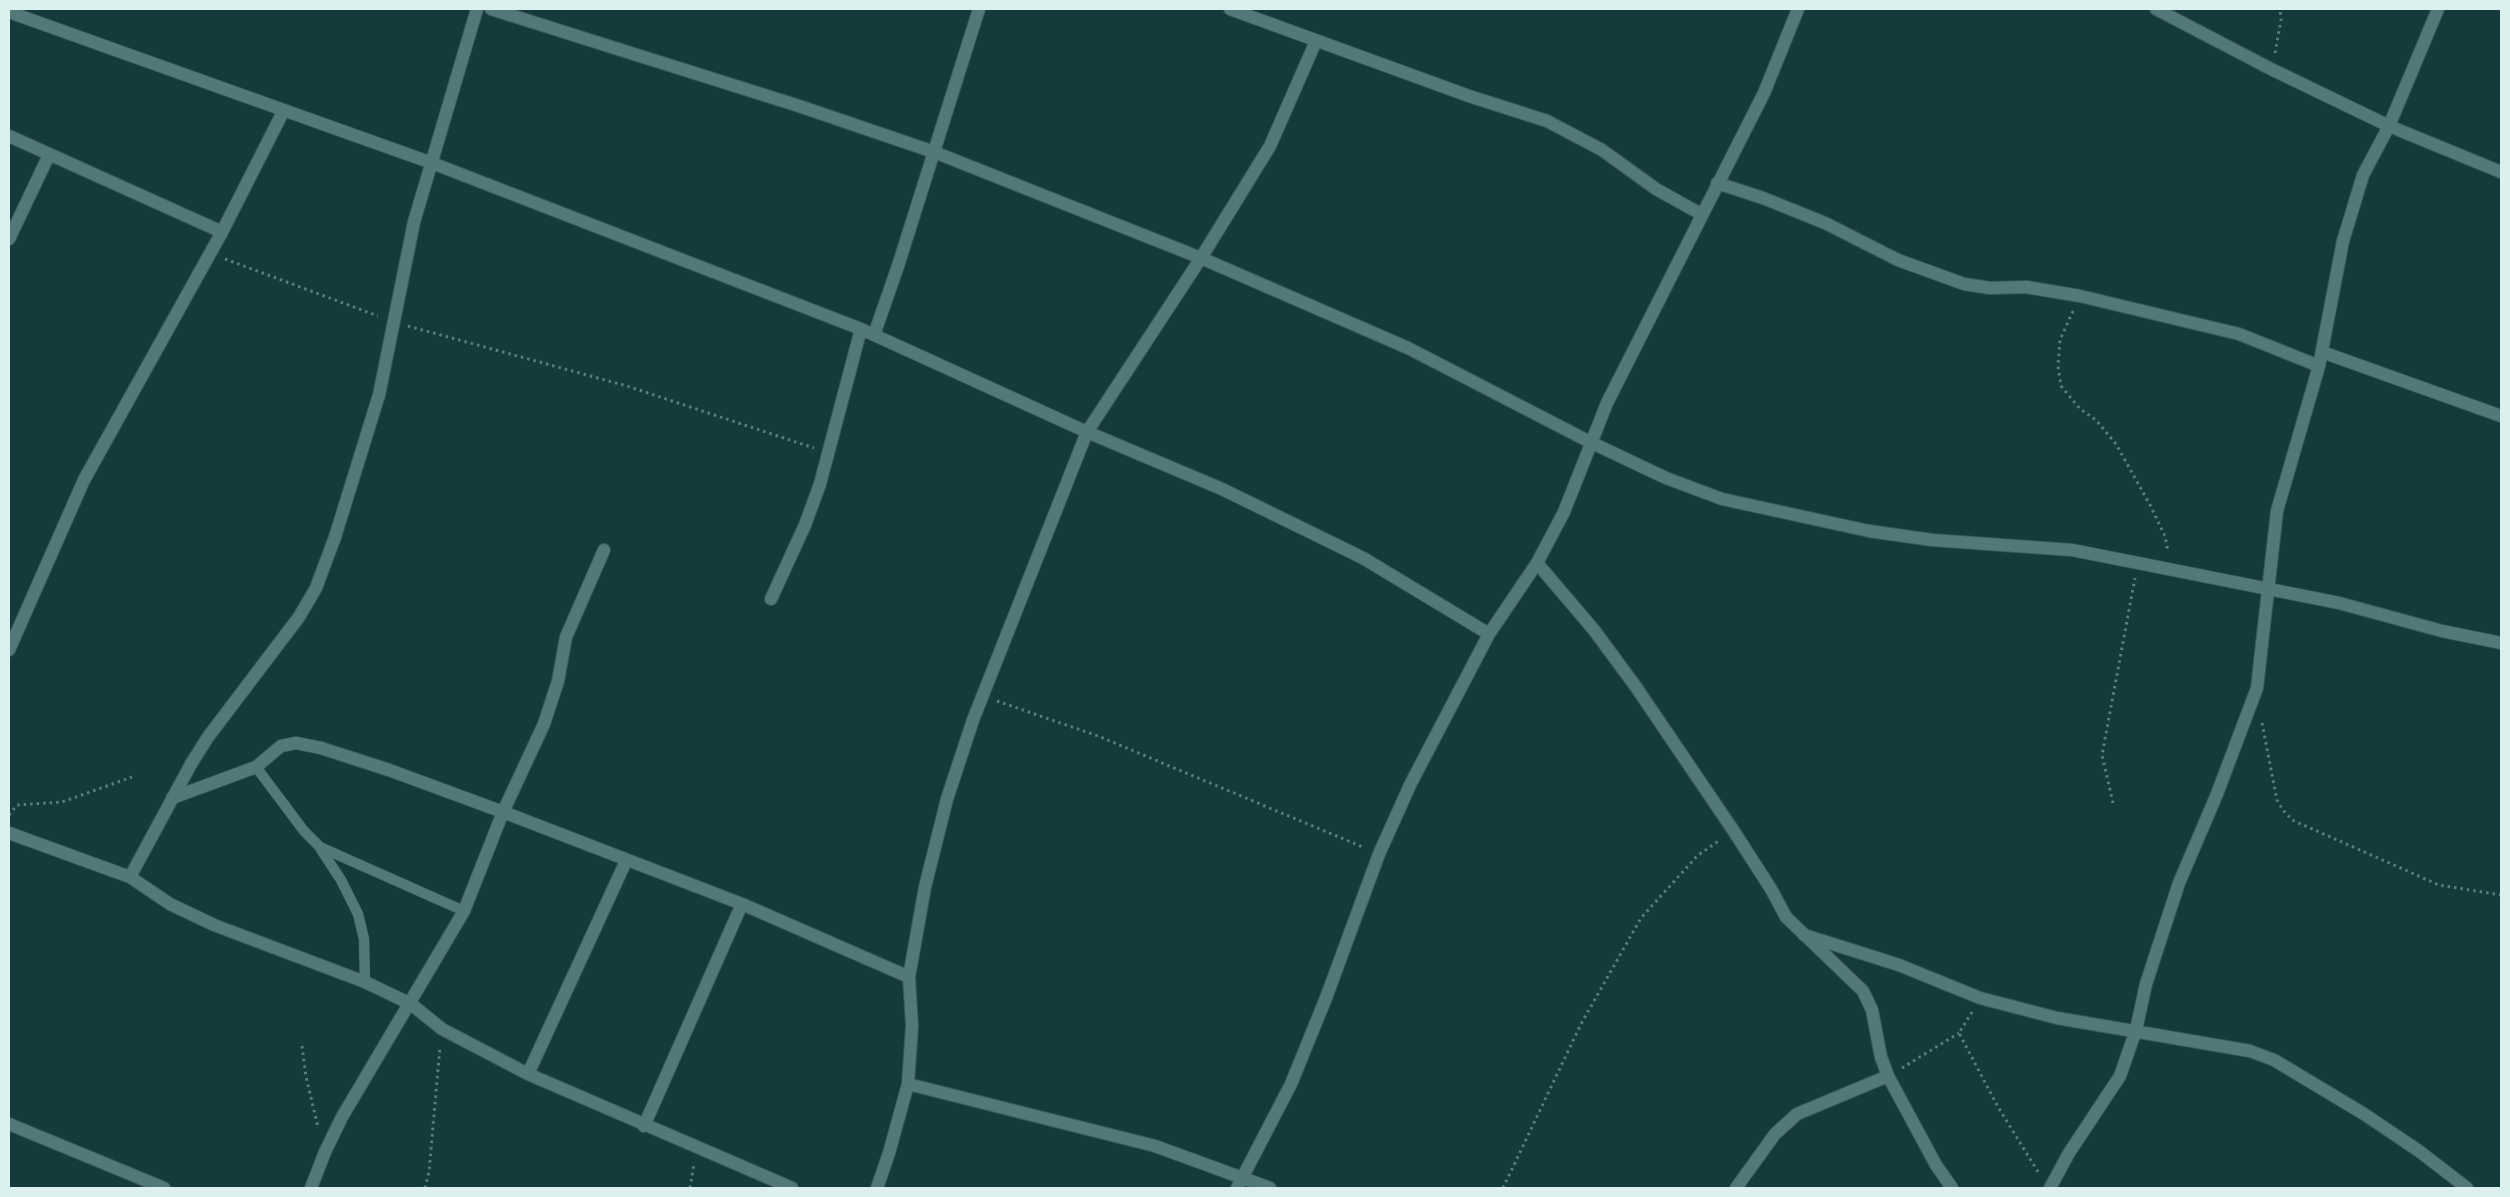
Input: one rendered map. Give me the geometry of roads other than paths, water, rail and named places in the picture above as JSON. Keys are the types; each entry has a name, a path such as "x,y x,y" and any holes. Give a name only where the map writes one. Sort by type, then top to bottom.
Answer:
{"street":[{"path":"130,877 172,798 208,737 231,704 299,617 316,588 335,537 379,395 414,222 477,9"},
{"path":"491,9 799,106 934,152 1201,258 1408,348 1590,442 1666,478 1722,498 1869,531 1932,540 2072,550 2138,562 2339,602 2442,631 2501,643"},
{"path":"874,335 979,9"},
{"path":"1230,9 1469,96 1547,121 1602,150 1656,189 1701,214"},
{"path":"1239,1183 1291,1084 1326,998 1379,854 1411,783 1489,634 1536,563 1564,512 1590,442 1637,341 1764,93 1798,9"},
{"path":"2156,9 2271,70 2389,126 2501,172"},
{"path":"2047,1185 2120,1076 2136,1030 2146,984 2179,883 2217,794 2257,688 2277,511 2319,366 2346,231 2363,175 2389,126 2438,9"},
{"path":"9,12 29,14 432,164 861,329 1087,432 1222,489 1363,558 1489,634"},
{"path":"876,1188 889,1152 908,1084 912,1026 909,977 925,887 947,800 983,696 1087,432 1201,258 1270,146 1316,41"},
{"path":"9,650 84,480 222,232 284,110"},
{"path":"9,136 222,232"},
{"path":"9,239 49,155"},
{"path":"1717,183 1763,198 1825,223 1898,260 1964,284 1990,288 2026,287 2080,296 2239,334 2319,366"},
{"path":"770,599 805,525 820,484 861,329"},
{"path":"2322,352 2501,416"},
{"path":"311,1188 325,1152 370,1068 411,1004 464,911 503,812 544,724 558,681 566,636 604,550"},
{"path":"1536,563 1594,630 1636,688 1733,830 1771,889 1786,917 1801,934 1863,991 1872,1010 1881,1057 1888,1076 1936,1165 1952,1188"},
{"path":"172,798 256,767 281,746 296,743 389,770 503,812 626,861 742,904 909,977"},
{"path":"9,833 130,877 170,904 207,922 365,982 411,1004 442,1029 528,1074 644,1126 792,1188"},
{"path":"528,1074 626,861"},
{"path":"644,1126 742,904"},
{"path":"1801,934 1899,966 1980,998 2057,1018 2250,1051 2274,1060 2364,1114 2419,1151 2461,1187"},
{"path":"1736,1188 1775,1134 1797,1114 1888,1076"},
{"path":"908,1084 1155,1146 1239,1183 1270,1188"},
{"path":"9,1124 164,1188"}],"lane":[{"path":"256,767 298,824 320,847 341,880 358,914 364,939 365,982"},
{"path":"320,847 464,911"}]}
